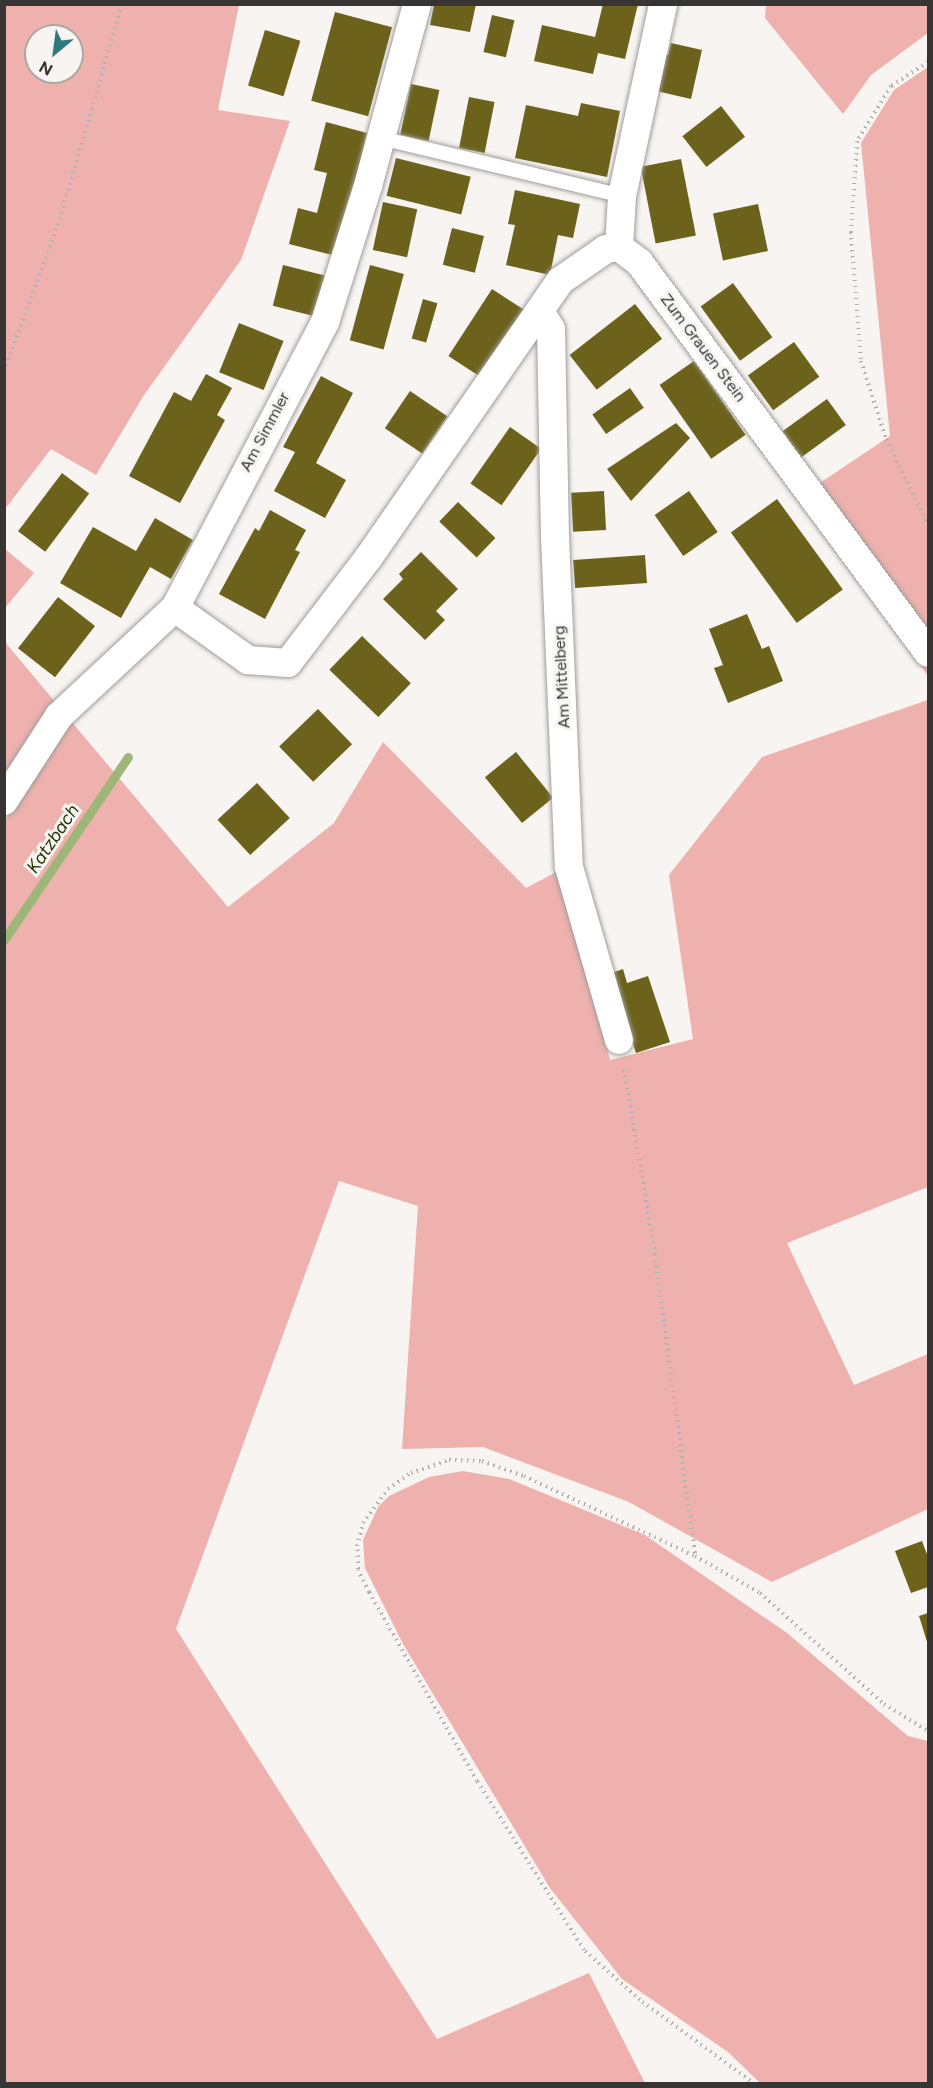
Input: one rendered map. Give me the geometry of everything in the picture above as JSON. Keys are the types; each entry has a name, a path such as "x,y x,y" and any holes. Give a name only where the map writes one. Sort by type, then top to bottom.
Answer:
{"street":[{"name":"Am Simmler","path":"4,801 59,716 175,608 325,322 381,138 417,4"},
{"path":"175,608 248,660 288,663 369,557 560,281 606,249 619,248 622,196 663,4"},
{"name":"Zum Grauen Stein","path":"619,248 639,262 928,653"},
{"name":"Am Mittelberg","path":"540,311 551,329 555,537 569,867 619,1040"}],"lane":[{"path":"381,138 622,196"}],"path":[{"path":"4,371 58,225 122,4"},
{"path":"928,62 891,86 857,141 851,232 861,362 886,439 928,525"},
{"path":"619,1040 655,1254 695,1556"},
{"path":"755,2084 640,2000 584,1950 477,1781 358,1569 357,1546 363,1523 388,1490 411,1473 449,1460 482,1461 524,1476 695,1556 760,1593 884,1704 928,1731"}],"shaded area":[{"path":"5,4 239,5 218,110 290,121 241,260 144,395 96,475 51,449 5,509"},
{"path":"766,5 928,5 928,33 871,75 843,114 765,18"},
{"path":"928,67 928,676 802,495 890,436 861,143 894,90"},
{"path":"5,549 34,573 5,608"},
{"path":"5,642 56,703 5,781"},
{"path":"928,700 928,1187 787,1243 854,1385 928,1354 928,1509 772,1582 629,1502 483,1447 402,1449 418,1206 339,1181 176,1629 437,2039 589,1973 645,2083 5,2084 4,822 51,739 70,720 228,907 334,823 383,742 526,888 562,869 610,1060 693,1039 669,875 762,757"},
{"path":"463,1471 509,1479 645,1535 787,1633 908,1736 928,1741 928,2083 760,2083 728,2052 622,1979 550,1888 403,1644 365,1568 363,1540 378,1507 389,1496 429,1477"}],"building":[{"path":"434,4 476,4 470,32 430,25"},
{"path":"603,4 638,4 625,59 598,53 593,74 534,61 542,25 595,37"},
{"path":"335,12 392,27 368,116 311,101"},
{"path":"492,15 514,20 506,57 483,52"},
{"path":"265,30 300,41 283,96 248,85"},
{"path":"671,43 702,50 691,99 652,90 660,53 668,55"},
{"path":"411,84 439,90 429,141 400,135"},
{"path":"469,97 495,102 485,153 459,148"},
{"path":"581,103 620,111 607,177 515,158 526,105 578,116"},
{"path":"721,106 745,137 706,167 682,136"},
{"path":"326,122 367,133 336,256 289,244 298,208 317,213 327,173 314,170"},
{"path":"396,158 471,177 461,214 387,196"},
{"path":"681,159 696,236 656,243 641,167"},
{"path":"515,190 580,204 573,238 558,235 550,275 506,265 515,225 508,224"},
{"path":"383,202 417,209 407,257 373,250"},
{"path":"758,204 768,251 723,261 713,214"},
{"path":"452,228 484,236 475,273 443,265"},
{"path":"283,265 326,276 316,316 273,306"},
{"path":"370,265 404,274 384,349 350,340"},
{"path":"733,283 772,337 740,361 701,307"},
{"path":"492,289 527,312 484,379 448,356"},
{"path":"423,299 437,303 426,343 412,338"},
{"path":"635,304 662,339 597,390 570,355"},
{"path":"239,323 284,341 264,390 219,372"},
{"path":"794,342 819,377 773,410 748,376"},
{"path":"694,361 746,435 711,459 660,385"},
{"path":"206,374 232,388 217,415 225,420 180,503 129,476 174,392 191,401"},
{"path":"321,376 353,393 316,463 346,480 325,518 274,491 295,452 283,447"},
{"path":"630,388 644,408 606,434 592,414"},
{"path":"410,391 447,416 422,453 385,428"},
{"path":"827,399 846,425 801,457 783,431"},
{"path":"676,423 690,438 631,501 607,469"},
{"path":"510,427 541,449 502,505 470,484"},
{"path":"62,473 89,493 45,552 18,531"},
{"path":"604,491 606,530 573,532 571,493"},
{"path":"689,491 718,532 683,556 655,515"},
{"path":"777,499 843,590 797,623 731,533"},
{"path":"458,502 495,538 477,558 439,521"},
{"path":"270,510 306,530 295,550 300,552 265,619 219,594 255,528 259,531"},
{"path":"155,518 193,540 171,579 150,567 121,618 60,583 93,527 136,551"},
{"path":"421,552 458,589 436,611 445,620 425,640 383,599 403,579 399,574"},
{"path":"645,555 647,583 575,588 573,560"},
{"path":"58,597 95,626 55,677 18,648"},
{"path":"747,614 762,649 769,646 783,681 728,703 714,668 723,665 709,629"},
{"path":"362,636 411,683 378,717 329,670"},
{"path":"318,709 352,744 313,782 279,747"},
{"path":"516,752 553,798 522,823 485,777"},
{"path":"257,783 290,818 250,855 218,820"},
{"path":"623,969 627,983 648,976 670,1042 636,1053 609,974"},
{"path":"922,1541 928,1557 928,1587 911,1593 895,1551"},
{"path":"928,1613 928,1645 919,1616"}],"waterway":[{"name":"Katzbach","path":"4,940 128,757"}]}
